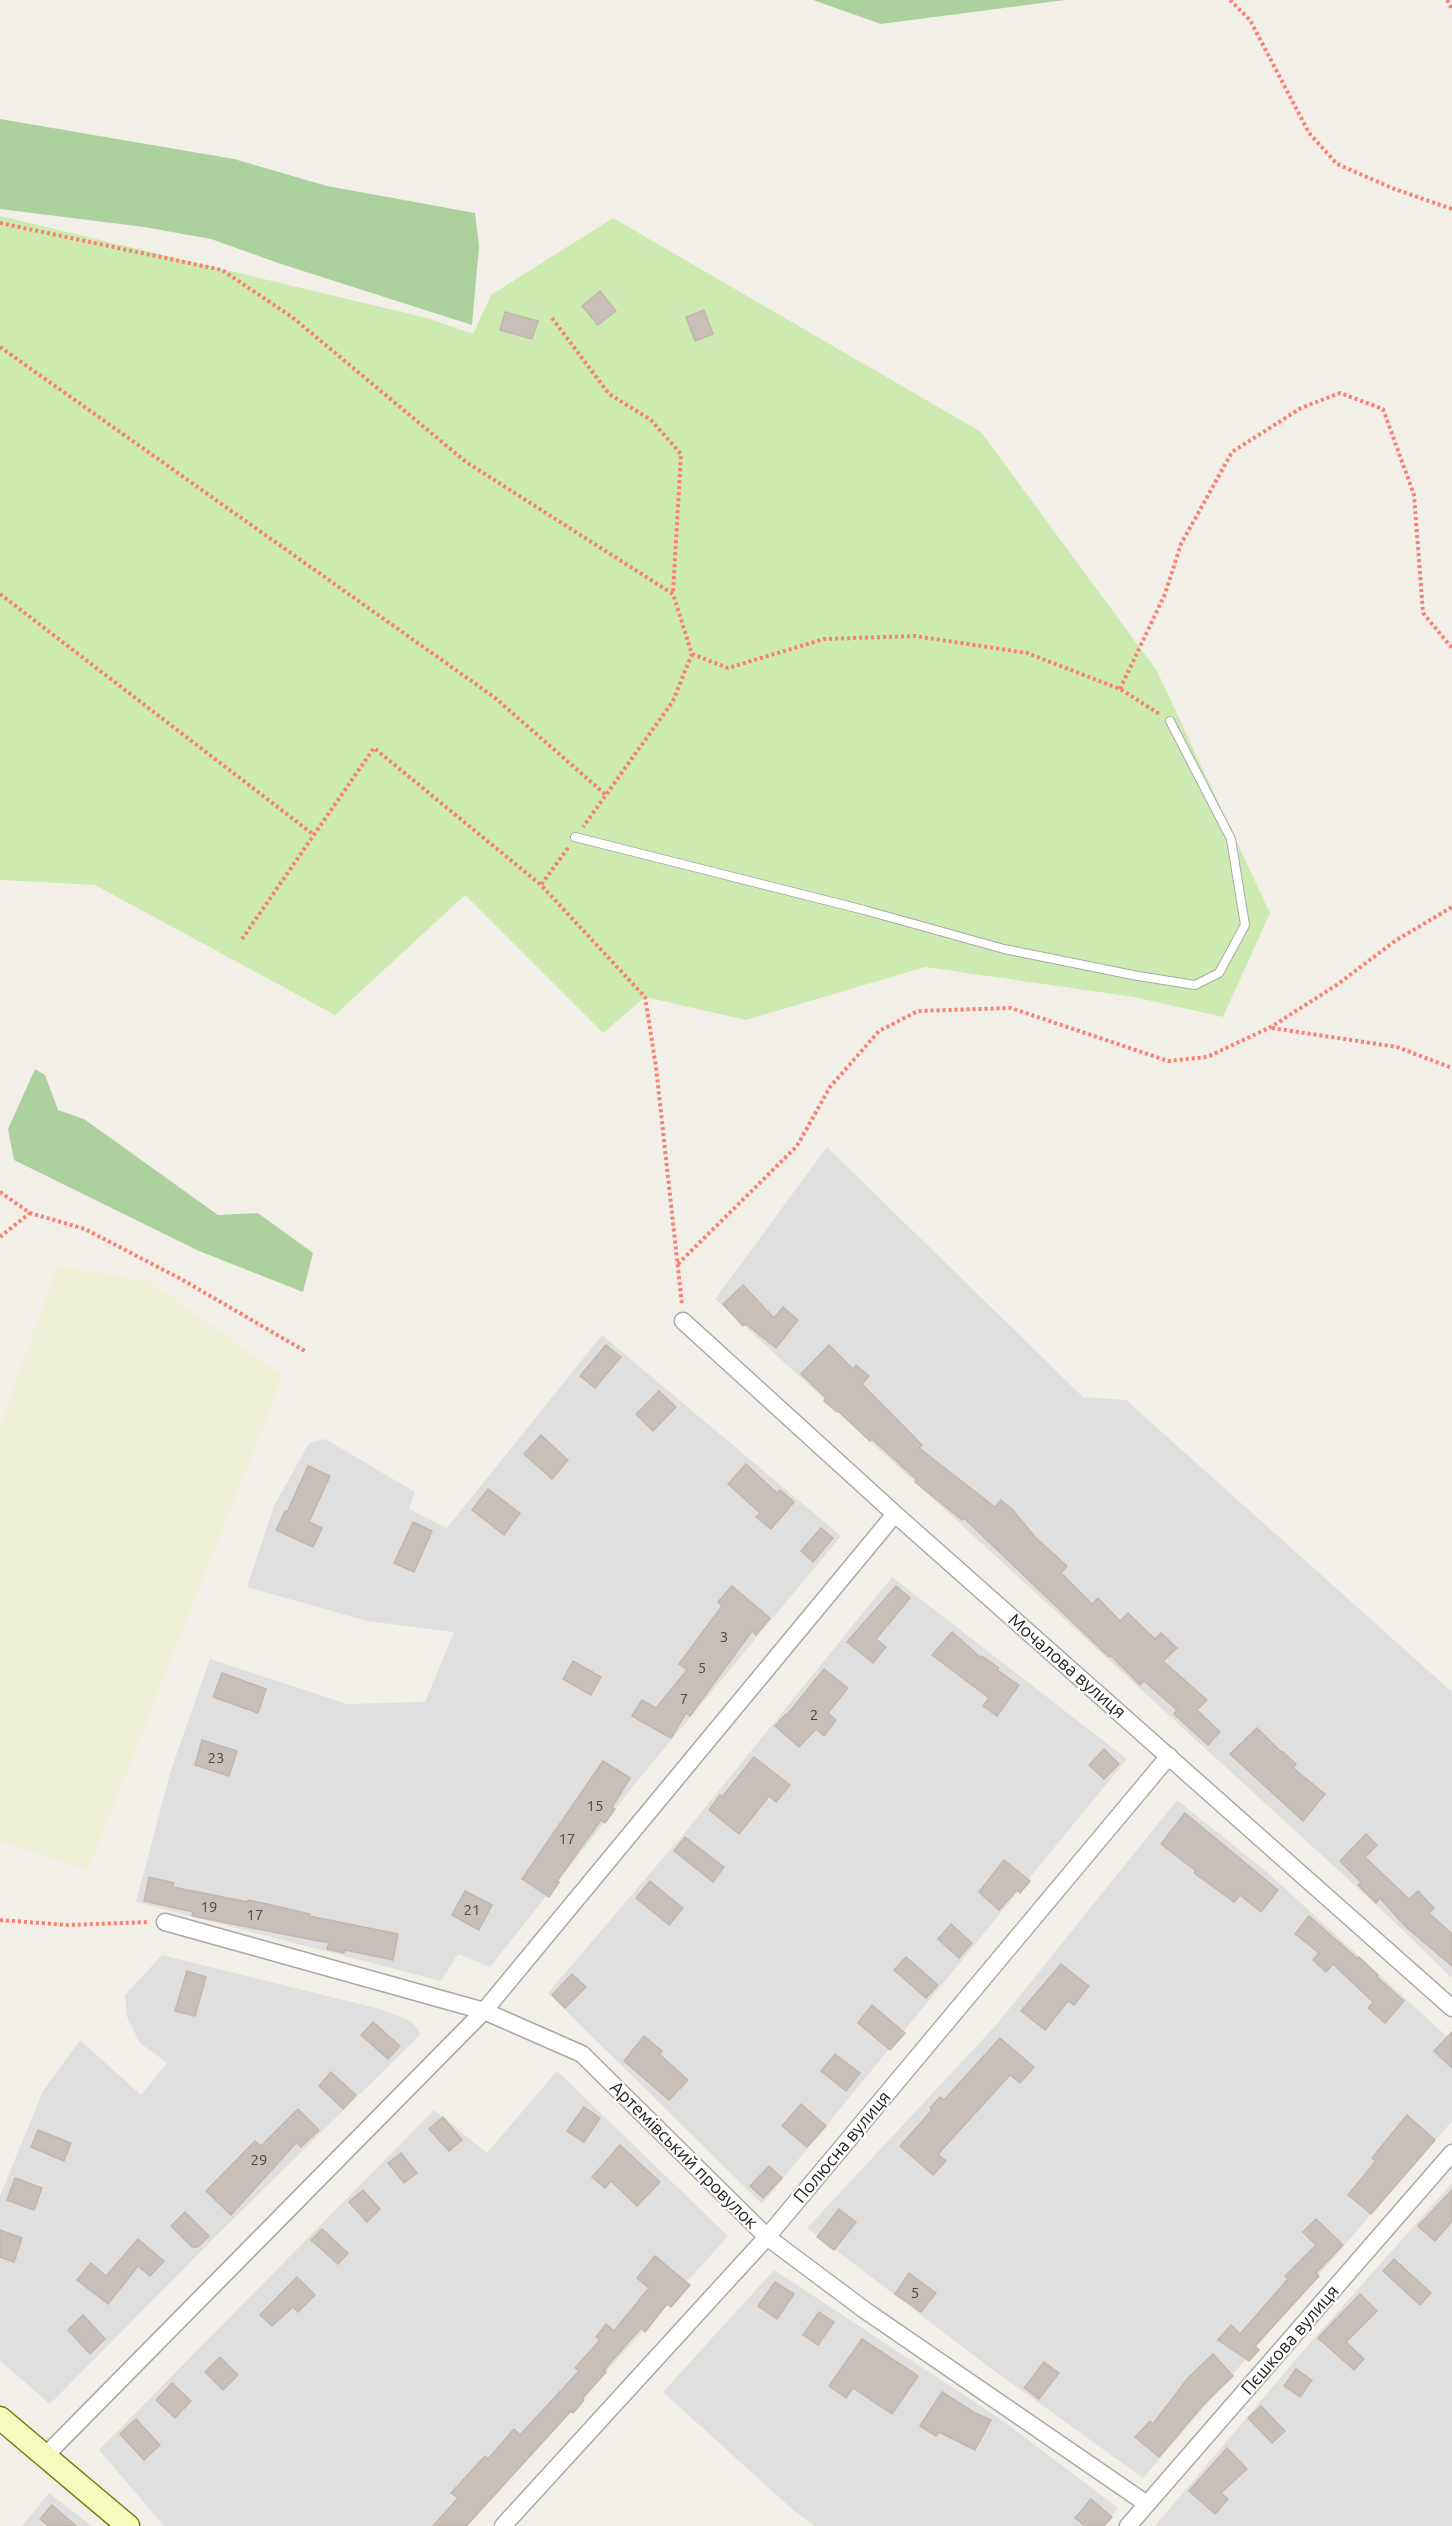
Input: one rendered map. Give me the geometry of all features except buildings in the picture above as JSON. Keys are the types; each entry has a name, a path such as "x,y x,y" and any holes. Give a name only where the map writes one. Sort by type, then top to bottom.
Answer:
{"street":[{"name":"Мочалова вулиця","path":"683,1321 895,1514 1452,2008"},
{"path":"44,2457 484,2011 895,1514"},
{"name":"Полюсна вулиця","path":"503,2526 767,2237 1169,1756"},
{"name":"Артемівський провулок","path":"165,1922 484,2011 582,2054 767,2237 866,2311 1147,2504"},
{"name":"Пєшкова вулиця","path":"1128,2526 1452,2153"},
{"path":"0,2418 128,2526"}],"lane":[{"path":"575,837 864,910 1004,949 1195,985 1219,974 1245,925 1231,839 1170,721"}],"path":[{"path":"1230,0 1250,20 1309,133 1337,164 1392,188 1452,209"},
{"path":"1448,0 1452,9"},
{"path":"0,223 222,270 292,317 466,462 673,594"},
{"path":"542,885 673,701 692,654 673,594 681,454 651,420 609,394 552,318"},
{"path":"0,346 494,697 606,795"},
{"path":"1120,689 1164,594 1181,544 1232,452 1301,408 1340,393 1383,410 1414,495 1423,614 1452,648"},
{"path":"0,594 314,835"},
{"path":"692,654 728,668 824,639 915,636 1028,653 1120,689 1170,721"},
{"path":"242,939 374,748 542,885 645,997 656,1067 683,1321"},
{"path":"677,1264 797,1146 830,1087 879,1031 918,1011 1011,1008 1168,1061 1207,1057 1271,1027 1338,984 1395,941 1452,907"},
{"path":"1271,1027 1397,1047 1452,1068"},
{"path":"0,1192 30,1213 85,1229 181,1279 305,1351"},
{"path":"0,1237 30,1213"},
{"path":"0,1920 68,1925 165,1922"}],"shaded area":[{"path":"827,1147 1083,1397 1126,1400 1452,1692 1452,1978 1387,1915 715,1299"},
{"path":"602,1335 841,1536 643,1774 490,1967 458,1954 441,1981 136,1902 171,1770 210,1659 347,1704 425,1702 454,1632 367,1621 247,1587 274,1506 309,1443 325,1439 415,1492 409,1509 447,1528"},
{"path":"892,1577 1127,1759 762,2204 548,1993 687,1830"},
{"path":"1177,1800 1269,1874 1452,2041 1452,2121 1143,2478 989,2367 807,2228 997,2024"},
{"path":"162,1955 380,2009 411,2021 421,2034 50,2404 0,2361 0,2196 43,2091 80,2040 141,2095 167,2063 140,2043 127,2017 125,1995"},
{"path":"557,2071 728,2236 468,2526 164,2526 99,2450 434,2110 487,2153"},
{"path":"1452,2183 1452,2526 1155,2526 1303,2351"},
{"path":"774,2270 1002,2420 1118,2508 1103,2526 815,2526 793,2510 663,2392"},
{"path":"49,2493 92,2526 22,2526"}],"green space":[{"path":"813,0 1065,0 881,24"},
{"path":"0,119 234,159 327,186 475,213 479,246 472,325 281,264 211,239 144,227 0,209"},
{"path":"0,216 427,318 473,334 491,295 613,218 981,432 1157,671 1270,913 1223,1017 1134,997 925,967 746,1020 645,997 603,1033 465,895 335,1015 95,885 0,880"},
{"path":"35,1069 45,1075 58,1110 84,1119 218,1215 258,1213 313,1253 303,1292 199,1251 14,1160 8,1129"},
{"path":"57,1266 149,1281 283,1376 88,1870 0,1841 0,1427"}]}
